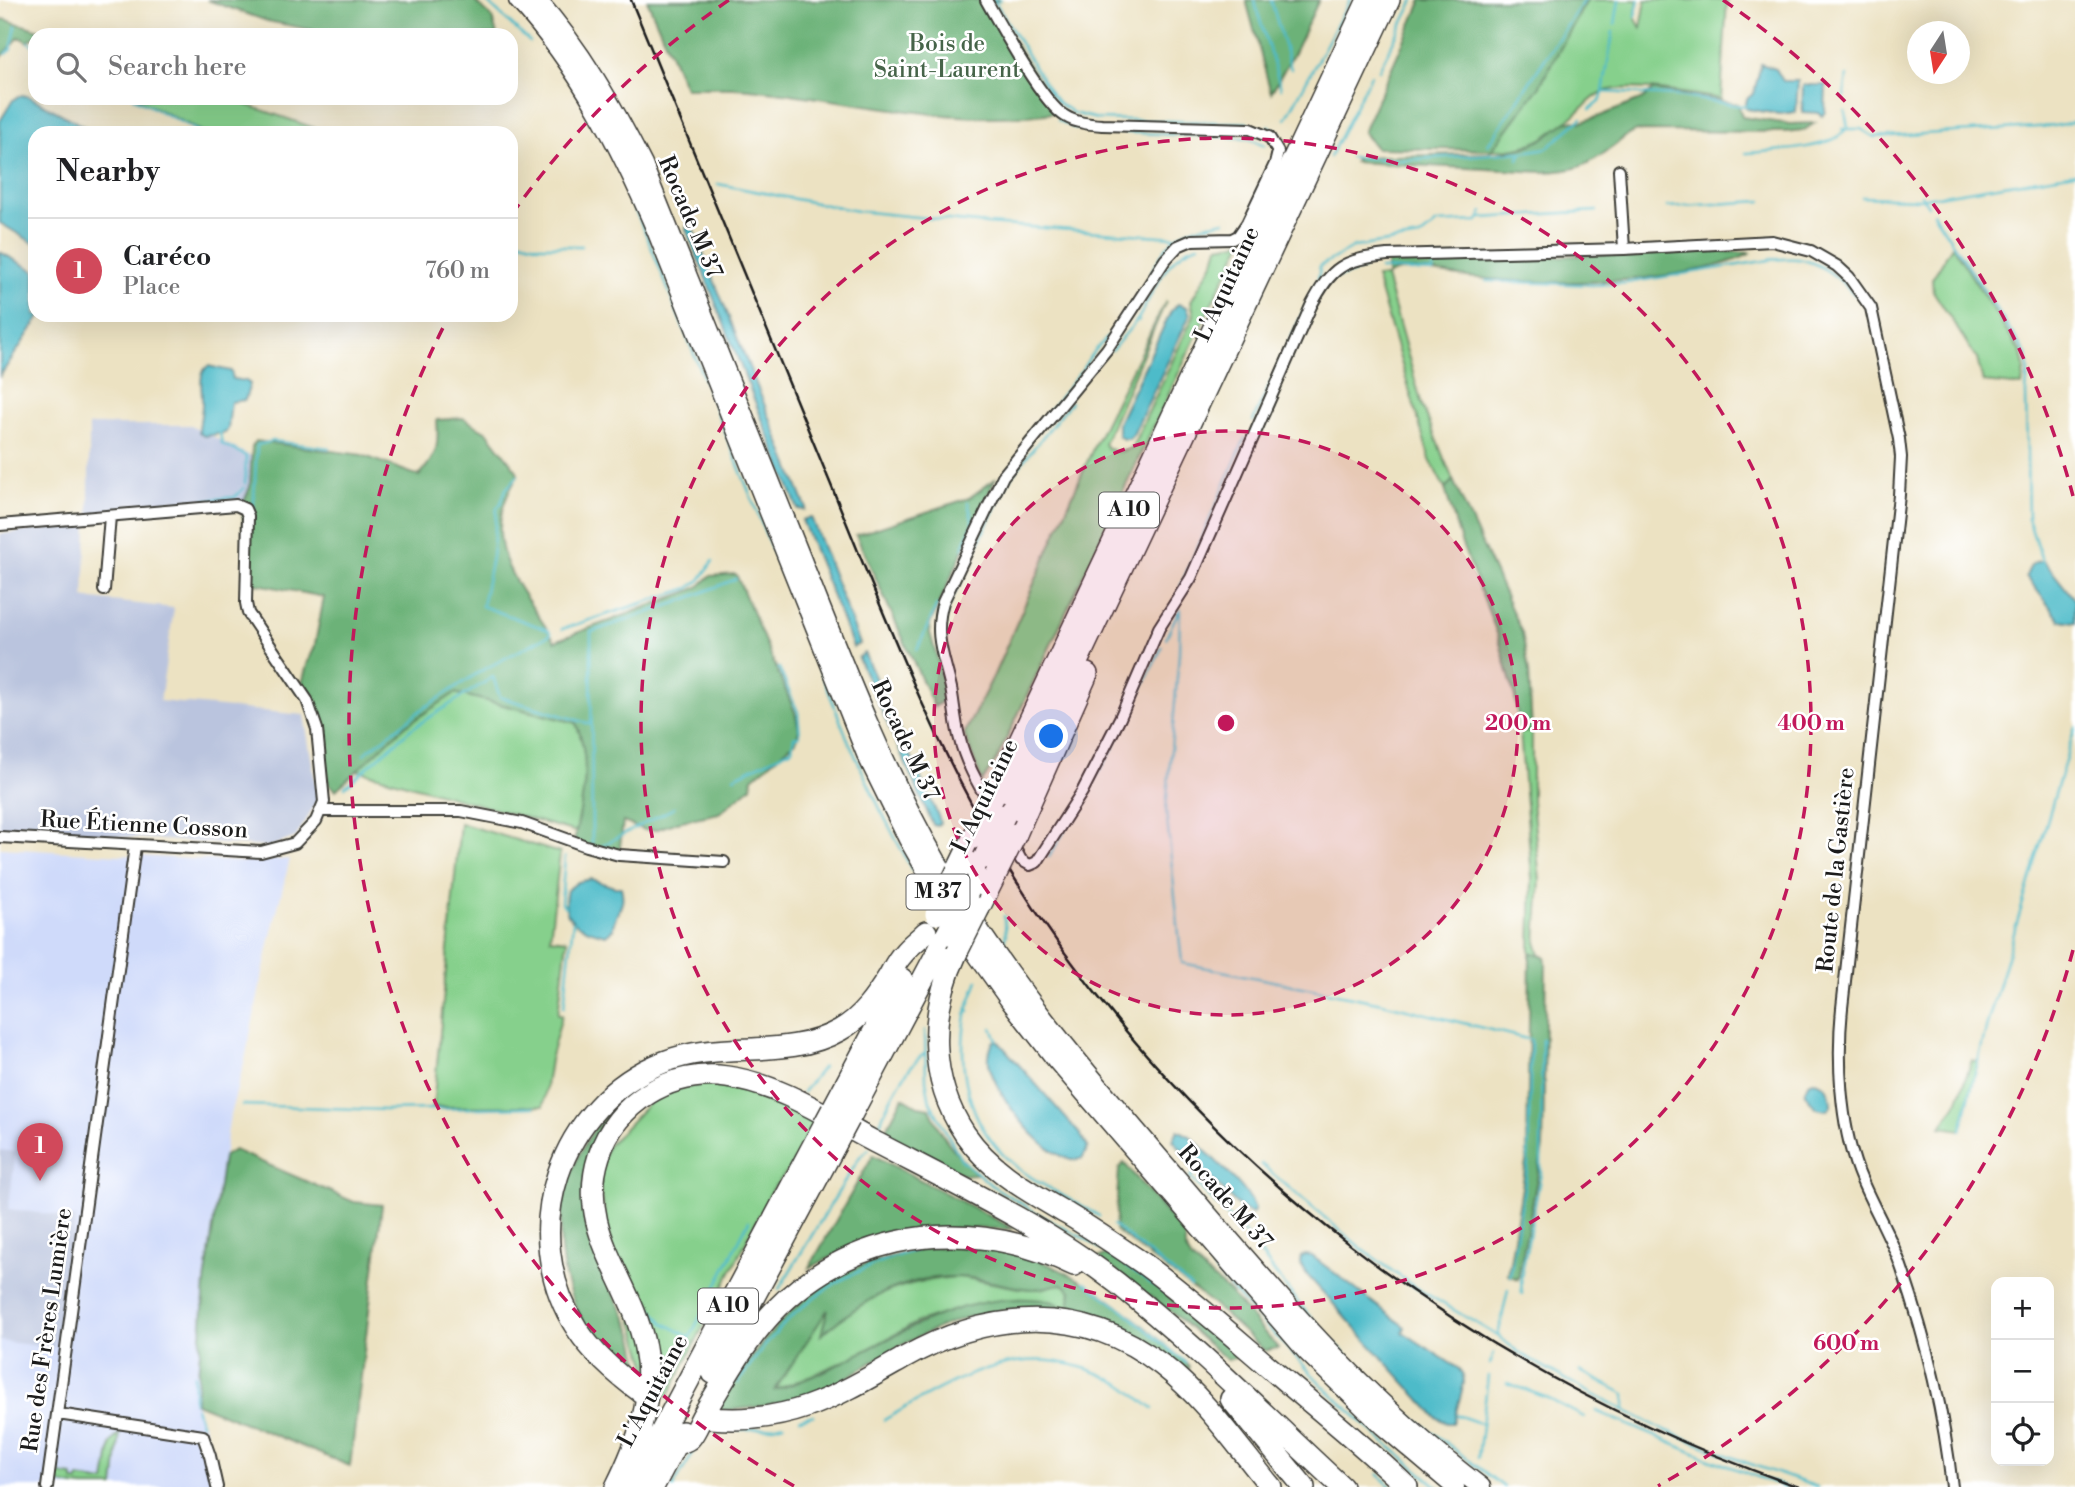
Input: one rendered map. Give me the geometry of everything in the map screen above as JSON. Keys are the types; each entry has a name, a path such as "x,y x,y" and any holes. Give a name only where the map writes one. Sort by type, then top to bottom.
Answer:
{"highway":[{"name":"Rocade M 37","path":"518,0 589,82"},
{"name":"Rocade M 37","path":"537,0 569,39 589,82 635,165 872,730 929,848 977,928 1068,1051 1317,1340 1399,1421 1481,1487"},
{"name":"L'Aquitaine","path":"632,1487 941,933 957,871 1265,224 1368,0"},
{"name":"L'Aquitaine","path":"1293,164 1389,0"},
{"name":"Rocade M 37","path":"635,165 656,230 866,754 916,856 965,938 1056,1061 1306,1351 1361,1407 1455,1487"},
{"name":"L'Aquitaine","path":"990,867 1005,815 1111,592 1265,224"},
{"path":"652,1399 620,1377 589,1346 567,1311 553,1273 548,1235 551,1197 560,1164 572,1139 601,1102 650,1067 693,1053 713,1050 797,1045 827,1037 841,1030 868,1006 902,955 941,933 974,899 990,867 1016,834 1091,665 1111,592"},
{"path":"941,933 940,998 936,1025 940,1077 952,1110 977,1149 1014,1182 1099,1233 1175,1288 1406,1487"},
{"path":"616,1487 644,1421 649,1374 639,1323 598,1231 593,1203 594,1173 609,1133 631,1105 663,1085 692,1076 708,1075 749,1081 794,1099 1005,1211 1070,1250 1159,1318 1342,1487"},
{"name":"L'Aquitaine","path":"653,1487 836,1122"},
{"path":"675,1445 690,1438 737,1358 759,1328 784,1300 814,1277 846,1259 885,1245 930,1236 972,1236 1014,1243 1055,1256 1092,1276 1129,1302 1178,1342 1203,1368 1251,1421 1304,1487"},
{"path":"711,1418 752,1420 786,1414 840,1393 920,1348 963,1330 1007,1320 1047,1320 1111,1335 1138,1348 1163,1365 1201,1402 1271,1487"}],"street":[{"path":"986,0 1046,99 1066,117 1102,125 1258,131 1269,137 1278,152 1293,164"},
{"path":"1619,170 1624,249"},
{"name":"Route de la Gastière","path":"1265,224 1243,231 1235,238 1200,238 1185,242 1165,260 1107,349 1003,476 943,603 938,620 938,637 964,753 976,780 1021,860 1030,865 1037,862 1082,792 1104,751 1159,628 1191,578 1311,306 1328,277 1337,268 1351,261 1387,255 1624,249 1764,242 1799,247 1825,258 1849,276 1866,297 1874,318 1897,427 1901,473 1842,1008 1840,1065 1853,1156 1895,1250 1916,1313 1940,1413 1952,1487"},
{"path":"0,525 242,506 248,516 248,613 307,700 317,729 324,802 321,811 461,811 522,823 619,855 724,862"},
{"path":"104,590 110,516"},
{"name":"Rue Étienne Cosson","path":"0,837 261,852 295,843 316,821 321,811"},
{"name":"Rue des Frères Lumière","path":"47,1487 135,846"},
{"path":"58,1414 203,1436 217,1487"}],"shaded area":[{"path":"89,425 191,425 252,457 250,487 246,498 242,506 89,517"},
{"path":"87,524 84,598 174,608 160,701 304,715 318,799 296,837 269,847 0,829 0,534"},
{"path":"0,848 242,862 290,859 230,1115 204,1293 196,1403 224,1487 0,1487"},
{"path":"0,1150 16,1152 8,1209 76,1218 54,1348 0,1341"}],"green space":[{"path":"207,0 473,0 492,17 495,28 302,28 267,21"},
{"name":"Bois de Saint-Laurent","path":"647,0 1000,0 989,4 1059,112 1020,116 943,115 749,89 685,88"},
{"path":"1246,0 1319,0 1271,93"},
{"path":"1422,0 1587,0 1539,87 1492,150 1376,148 1363,132"},
{"path":"1587,0 1638,0 1635,17 1641,28 1646,0 1727,0 1721,99 1662,90 1614,89 1603,92 1558,128 1529,145 1492,150 1539,87"},
{"path":"0,19 32,28 28,28 28,42 19,37 0,59"},
{"path":"1653,90 1738,104 1742,117 1790,124 1815,123 1804,130 1785,132 1638,131 1585,164 1553,172 1354,162 1359,157 1497,153 1523,148 1541,140 1567,121 1581,122 1600,116 1643,99"},
{"path":"149,105 247,105 309,126 191,126"},
{"path":"1245,237 997,759 982,782 964,734 994,675 1095,444 1166,301 1104,444 1117,451 1132,447 1194,315 1191,301 1214,261 1218,246 1237,243"},
{"path":"1952,246 2021,353 2024,367 2022,386 1983,382 1977,359 1933,291 1932,279"},
{"path":"1699,250 1752,253 1701,269 1618,281 1517,281 1414,271 1387,276 1387,261 1394,259 1502,259"},
{"path":"1376,277 1386,277 1422,405 1453,480 1445,489 1430,460"},
{"path":"463,418 487,432 517,471 518,476 505,500 500,522 501,543 506,562 516,581 555,641 692,590 710,576 736,574 795,712 799,729 796,741 753,778 751,787 719,813 655,830 644,830 623,822 619,855 574,842 583,797 585,768 576,723 455,693 405,726 336,790 328,783 318,719 302,683 314,649 324,597 247,582 242,506 250,487 252,447 256,441 362,455 419,476 436,450 437,420"},
{"path":"995,479 930,624 930,633 946,689 946,699 934,707 856,535 969,498"},
{"path":"1453,480 1522,633 1529,671 1532,732 1520,732 1515,698 1498,636 1461,542 1445,489"},
{"path":"455,693 576,723 584,751 585,778 576,832 357,770 405,726"},
{"path":"1520,732 1532,732 1532,801 1540,880 1536,942 1540,955 1530,953 1532,878"},
{"path":"460,823 560,853 550,938 567,940 558,1014 562,1015 550,1060 543,1106 433,1107"},
{"path":"1530,953 1545,956 1546,962 1543,1148 1518,1279 1508,1275 1527,1156"},
{"path":"1972,1060 1978,1062 1961,1130 1941,1127 1958,1100"},
{"path":"726,1080 818,1117 789,1170 773,1188 668,1397 654,1389 613,1258 598,1176 607,1147 659,1092"},
{"path":"903,1097 918,1106 930,1108 949,1144 977,1174 963,1175 884,1133"},
{"path":"613,1107 591,1148 583,1189 584,1209 594,1252 632,1331 642,1384 595,1339 571,1295 563,1267 560,1238 562,1209 569,1181 579,1154 594,1129"},
{"path":"234,1150 354,1202 382,1205 350,1466 196,1403 205,1282 223,1157"},
{"path":"873,1155 1014,1229 940,1228 865,1241 809,1268"},
{"path":"1124,1163 1180,1229 1185,1237 1185,1248 1192,1260 1230,1293 1278,1348 1265,1351 1210,1302 1115,1230 1119,1169"},
{"path":"936,1247 1000,1250 1028,1257 1079,1279 1125,1311 1189,1366 1187,1376 1069,1314 1071,1291 1063,1284 1032,1289 966,1277 937,1278 900,1286 883,1293 851,1311 821,1335 828,1309 775,1390 838,1365 930,1319 962,1308 995,1300 1030,1299 1057,1304 1061,1306 1062,1313 1014,1309 965,1318 904,1344 815,1393 766,1406 715,1411 768,1336 800,1303 818,1289 861,1265"},
{"path":"1113,1252 1243,1356 1227,1360 1170,1311 1098,1258"},
{"path":"957,1277 1030,1289 1063,1284 1071,1291 1068,1314 1062,1313 1061,1306 958,1309 918,1322 852,1358 774,1391 829,1306 822,1334 854,1310 884,1293 917,1283"},
{"path":"120,1432 114,1487 54,1483 57,1467 60,1468 59,1474 73,1476 73,1481 78,1481 79,1478 105,1482 111,1443"}],"water":[{"path":"1761,64 1776,69 1783,81 1798,81 1796,112 1779,114 1745,107 1747,99 1754,93"},
{"path":"1803,85 1826,85 1825,112 1822,116 1819,113 1802,112"},
{"path":"22,95 28,96 28,105 45,105 83,126 28,126 28,240 0,223 0,121 13,100"},
{"path":"692,226 805,510 798,509 686,229"},
{"path":"0,252 28,267 28,322 36,322 0,376"},
{"path":"1178,304 1187,307 1190,315 1133,435 1129,439 1123,439 1118,435 1118,423 1171,311"},
{"path":"208,366 231,371 233,379 250,384 245,400 231,402 228,429 225,433 204,436 199,433 202,378"},
{"path":"811,517 860,644 853,647 802,520"},
{"path":"2044,561 2075,600 2075,622 2060,620 2026,576 2031,565"},
{"path":"864,653 939,818 940,823 936,826 933,825 858,658"},
{"path":"591,879 621,887 621,905 613,929 606,935 580,926 569,916 566,909 567,890 578,882"},
{"path":"997,1040 1080,1134 1088,1147 1083,1158 1070,1159 1055,1153 1040,1141 1012,1109 993,1076 989,1063 991,1047"},
{"path":"1813,1081 1827,1089 1831,1106 1827,1110 1814,1105 1805,1092"},
{"path":"1178,1130 1190,1136 1245,1191 1255,1209 1252,1214 1241,1208 1173,1140"},
{"path":"1312,1256 1405,1327 1403,1332 1459,1369 1464,1383 1453,1423 1436,1417 1308,1276 1300,1263 1301,1257"}],"waterway":[{"path":"485,0 515,28"},
{"path":"994,0 1051,94 1073,113 1097,119 1248,123"},
{"path":"1254,0 1281,88"},
{"path":"1271,0 1291,69"},
{"path":"1286,119 1350,0"},
{"path":"1379,70 1414,0"},
{"path":"1488,145 1584,0"},
{"path":"1615,24 1619,0"},
{"path":"1635,17 1639,0"},
{"path":"6,54 11,49 16,26"},
{"path":"518,31 530,42"},
{"path":"1613,32 1603,92 1677,96 1749,107"},
{"path":"1330,157 1371,75"},
{"path":"1844,98 1847,76"},
{"path":"1590,109 1600,101 1603,93"},
{"path":"148,105 188,126"},
{"path":"1845,111 1848,128"},
{"path":"1518,159 1523,152 1547,148 1582,118"},
{"path":"1058,120 1090,131 1231,137 1250,139 1265,145"},
{"path":"1842,129 1861,129 1874,137 2054,126 2075,122"},
{"path":"1269,126 1280,133"},
{"path":"1746,153 1814,146 1838,137 1845,130"},
{"path":"1350,157 1402,160 1523,152"},
{"path":"1862,197 1919,199 2075,173"},
{"path":"718,184 857,211 987,224 1175,237"},
{"path":"626,190 848,740 912,870"},
{"path":"1921,195 1928,206"},
{"path":"1667,207 1762,201"},
{"path":"1481,218 1597,211"},
{"path":"1253,421 1318,280 1320,266 1354,247 1420,237 1437,223 1478,221 1483,212"},
{"path":"1933,213 2027,356 2028,519 2043,563"},
{"path":"1151,273 1165,249 1179,235 1188,230 1225,221"},
{"path":"518,240 539,246 582,246"},
{"path":"1139,321 1169,265 1188,249 1199,245"},
{"path":"1770,259 1797,259 1822,267 1855,295"},
{"path":"1486,281 1595,285 1626,283 1770,260"},
{"path":"1332,279 1363,269"},
{"path":"1380,269 1433,272 1433,269"},
{"path":"1112,350 1138,319"},
{"path":"1036,427 1112,332"},
{"path":"946,611 1004,489 1071,402"},
{"path":"220,433 222,444 246,456 245,483"},
{"path":"1181,585 1245,438"},
{"path":"253,516 257,445 273,441 329,448"},
{"path":"364,754 421,710 481,671 551,634 548,630 482,606 492,557 497,508 506,489 518,476"},
{"path":"205,500 235,497 244,488"},
{"path":"963,548 973,523 968,503"},
{"path":"562,629 689,588 700,580 713,561"},
{"path":"592,843 591,632 736,579"},
{"path":"917,650 937,605"},
{"path":"1180,609 1179,654 1166,810 1182,963 1387,1004 1531,1040 1528,1163 1510,1276"},
{"path":"1166,638 1178,612"},
{"path":"1049,857 1112,750 1162,647"},
{"path":"734,777 792,749 794,737 800,735 798,712 779,668"},
{"path":"345,787 411,729 493,677 500,697 590,724"},
{"path":"1961,1130 1988,1021 2075,727"},
{"path":"603,845 674,808"},
{"path":"565,857 561,903 565,907"},
{"path":"1004,916 1004,940"},
{"path":"564,1007 573,922"},
{"path":"969,1012 967,1010 978,980"},
{"path":"967,1010 963,1052 965,1073 968,1093 984,1131 997,1148 1022,1171 1099,1216"},
{"path":"992,1028 997,1040"},
{"path":"925,1030 926,1081 930,1102 961,1159 991,1185 1089,1241 1165,1293"},
{"path":"1522,1294 1521,1278 1541,1173 1542,1039"},
{"path":"880,1124 898,1086 924,1054"},
{"path":"803,1092 823,1067"},
{"path":"242,1105 385,1110 534,1107"},
{"path":"779,1289 861,1155 869,1149"},
{"path":"1261,1164 1362,1249 1413,1286 1498,1336 1521,1354 1660,1428 1739,1460 1817,1487"},
{"path":"1200,1168 1190,1177 1248,1237 1299,1304 1348,1357"},
{"path":"1161,1202 1193,1239 1212,1268 1325,1388 1438,1487"},
{"path":"636,1291 664,1323 690,1337 749,1221"},
{"path":"1113,1225 1191,1287"},
{"path":"738,1383 774,1334 813,1298 858,1271 915,1250"},
{"path":"1084,1282 1123,1310 1186,1363"},
{"path":"1498,1336 1508,1289"},
{"path":"665,1388 690,1337"},
{"path":"1490,1364 1494,1353"},
{"path":"884,1420 969,1375 1026,1361 1055,1362 1086,1369 1119,1383 1153,1409"},
{"path":"1355,1365 1403,1410 1504,1487"},
{"path":"1580,1371 1625,1394 1625,1410"},
{"path":"194,1375 194,1402"},
{"path":"1478,1458 1488,1376"},
{"path":"1507,1383 1545,1397 1584,1417"},
{"path":"196,1408 201,1423"},
{"path":"1596,1411 1704,1457 1785,1487"},
{"path":"800,1419 814,1415"},
{"path":"1457,1415 1480,1423"},
{"path":"728,1430 770,1428 784,1424"},
{"path":"673,1487 698,1444"},
{"path":"1378,1474 1391,1487"}],"tunnel":[{"path":"663,1405 711,1418"}],"railway":[{"path":"631,0 890,630 932,725 1005,863 1078,970 1160,1069 1250,1161 1348,1244 1453,1318 1563,1383 1679,1440 1799,1487"}],"place":[{"name":"Caréco","path":"40,1181"}]}
